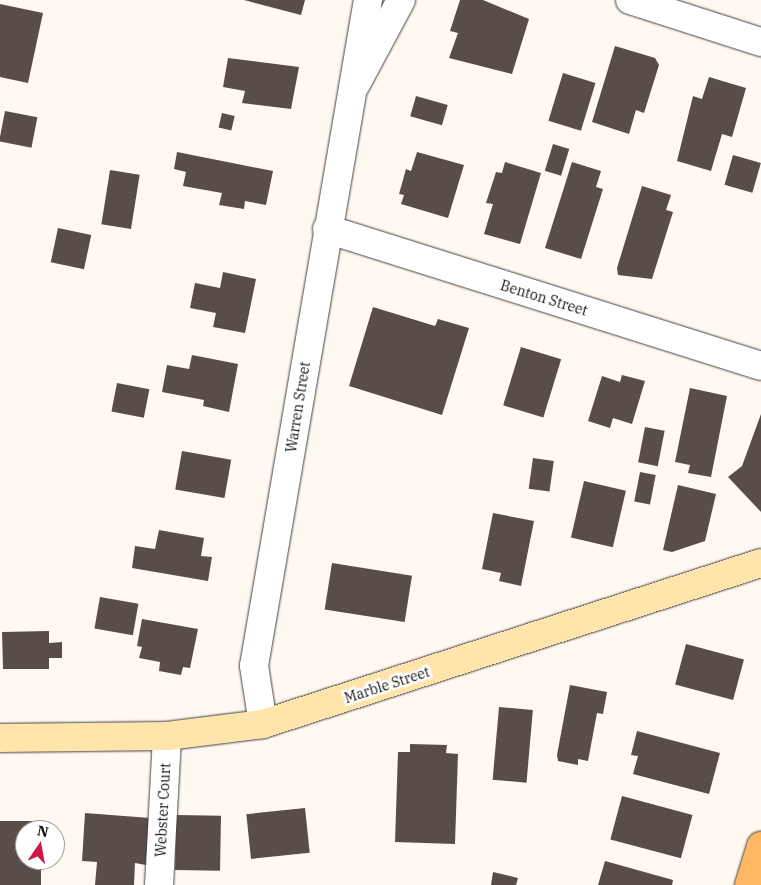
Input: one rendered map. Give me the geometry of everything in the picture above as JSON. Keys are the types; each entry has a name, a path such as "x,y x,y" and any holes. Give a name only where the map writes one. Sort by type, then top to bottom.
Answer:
{"main road":[{"name":"Marble Street","path":"0,738 167,736 262,724 761,563"},
{"path":"749,885 761,846"}],"street":[{"name":"Warren Street","path":"262,724 254,666 327,229 368,0"},
{"name":"Warren Street","path":"352,90 401,0"},
{"path":"630,0 761,42"},
{"name":"Benton Street","path":"327,229 761,366"},
{"name":"Webster Court","path":"159,885 167,736"}],"building":[{"path":"244,0 305,0 301,15"},
{"path":"460,0 483,0 529,19 512,74 449,58 458,33 450,31"},
{"path":"0,4 43,13 28,83 0,77"},
{"path":"615,46 655,58 659,65 644,113 636,110 629,134 592,122"},
{"path":"228,58 299,67 291,109 242,103 245,91 223,87"},
{"path":"563,73 596,83 581,131 548,121"},
{"path":"709,77 746,88 732,137 722,134 711,171 677,161 693,96 702,99"},
{"path":"416,96 448,105 442,125 410,116"},
{"path":"5,111 37,117 31,148 0,142"},
{"path":"222,113 235,116 231,131 219,128"},
{"path":"553,144 569,149 561,176 545,171"},
{"path":"177,152 273,171 266,205 245,201 244,209 219,205 222,193 183,186 186,172 174,169"},
{"path":"417,152 464,165 448,218 401,204 404,195 399,194 406,169 411,171"},
{"path":"733,155 761,163 752,193 724,185"},
{"path":"505,162 541,173 520,244 484,234 493,204 486,203 496,172 502,173"},
{"path":"572,162 601,171 596,187 603,189 581,259 545,248"},
{"path":"110,170 140,175 131,229 101,224"},
{"path":"642,186 671,195 666,210 673,212 652,279 618,275 617,268"},
{"path":"58,228 91,235 84,269 51,262"},
{"path":"223,272 256,279 245,333 213,327 216,313 190,308 195,283 220,288"},
{"path":"373,307 435,326 438,319 469,328 442,415 349,386"},
{"path":"521,347 561,359 543,418 503,405"},
{"path":"192,355 238,364 229,412 203,406 204,400 162,392 167,365 189,369"},
{"path":"622,375 645,381 632,424 613,418 610,428 588,421 602,376 620,382"},
{"path":"117,383 149,389 144,418 111,411"},
{"path":"690,388 727,396 711,477 688,473 690,465 675,462"},
{"path":"761,414 761,512 728,477 742,466"},
{"path":"645,427 665,431 658,466 638,462"},
{"path":"182,451 231,460 224,498 175,489"},
{"path":"533,458 554,461 549,492 529,489"},
{"path":"640,472 656,475 650,505 634,501"},
{"path":"584,481 626,491 613,547 571,538"},
{"path":"678,485 716,494 705,541 672,552 663,550"},
{"path":"493,513 534,521 521,586 499,581 501,573 482,569"},
{"path":"159,530 204,538 201,556 212,557 208,581 132,568 135,546 155,549"},
{"path":"332,563 412,576 405,622 325,609"},
{"path":"100,597 138,604 133,635 94,629"},
{"path":"142,619 198,629 190,668 183,667 181,675 159,671 160,662 139,658 142,647 137,646"},
{"path":"49,631 49,643 62,642 62,658 49,658 49,669 3,669 2,632"},
{"path":"686,644 744,660 733,700 675,685"},
{"path":"570,685 607,692 603,714 597,713 588,761 578,759 578,765 558,761 557,755"},
{"path":"499,707 533,710 527,783 493,780"},
{"path":"637,731 720,753 709,794 633,774 638,756 631,755"},
{"path":"410,744 447,745 446,753 458,754 455,844 395,842 398,752 410,752"},
{"path":"622,796 693,815 681,858 610,839"},
{"path":"305,808 310,853 251,859 246,814"},
{"path":"85,813 150,818 146,865 135,863 134,885 95,885 97,862 82,861"},
{"path":"176,815 221,816 220,871 175,870"},
{"path":"0,821 15,821 15,870 41,870 41,885 0,885"},
{"path":"605,861 673,880 672,885 598,885"},
{"path":"493,872 518,878 516,885 491,885"}]}
